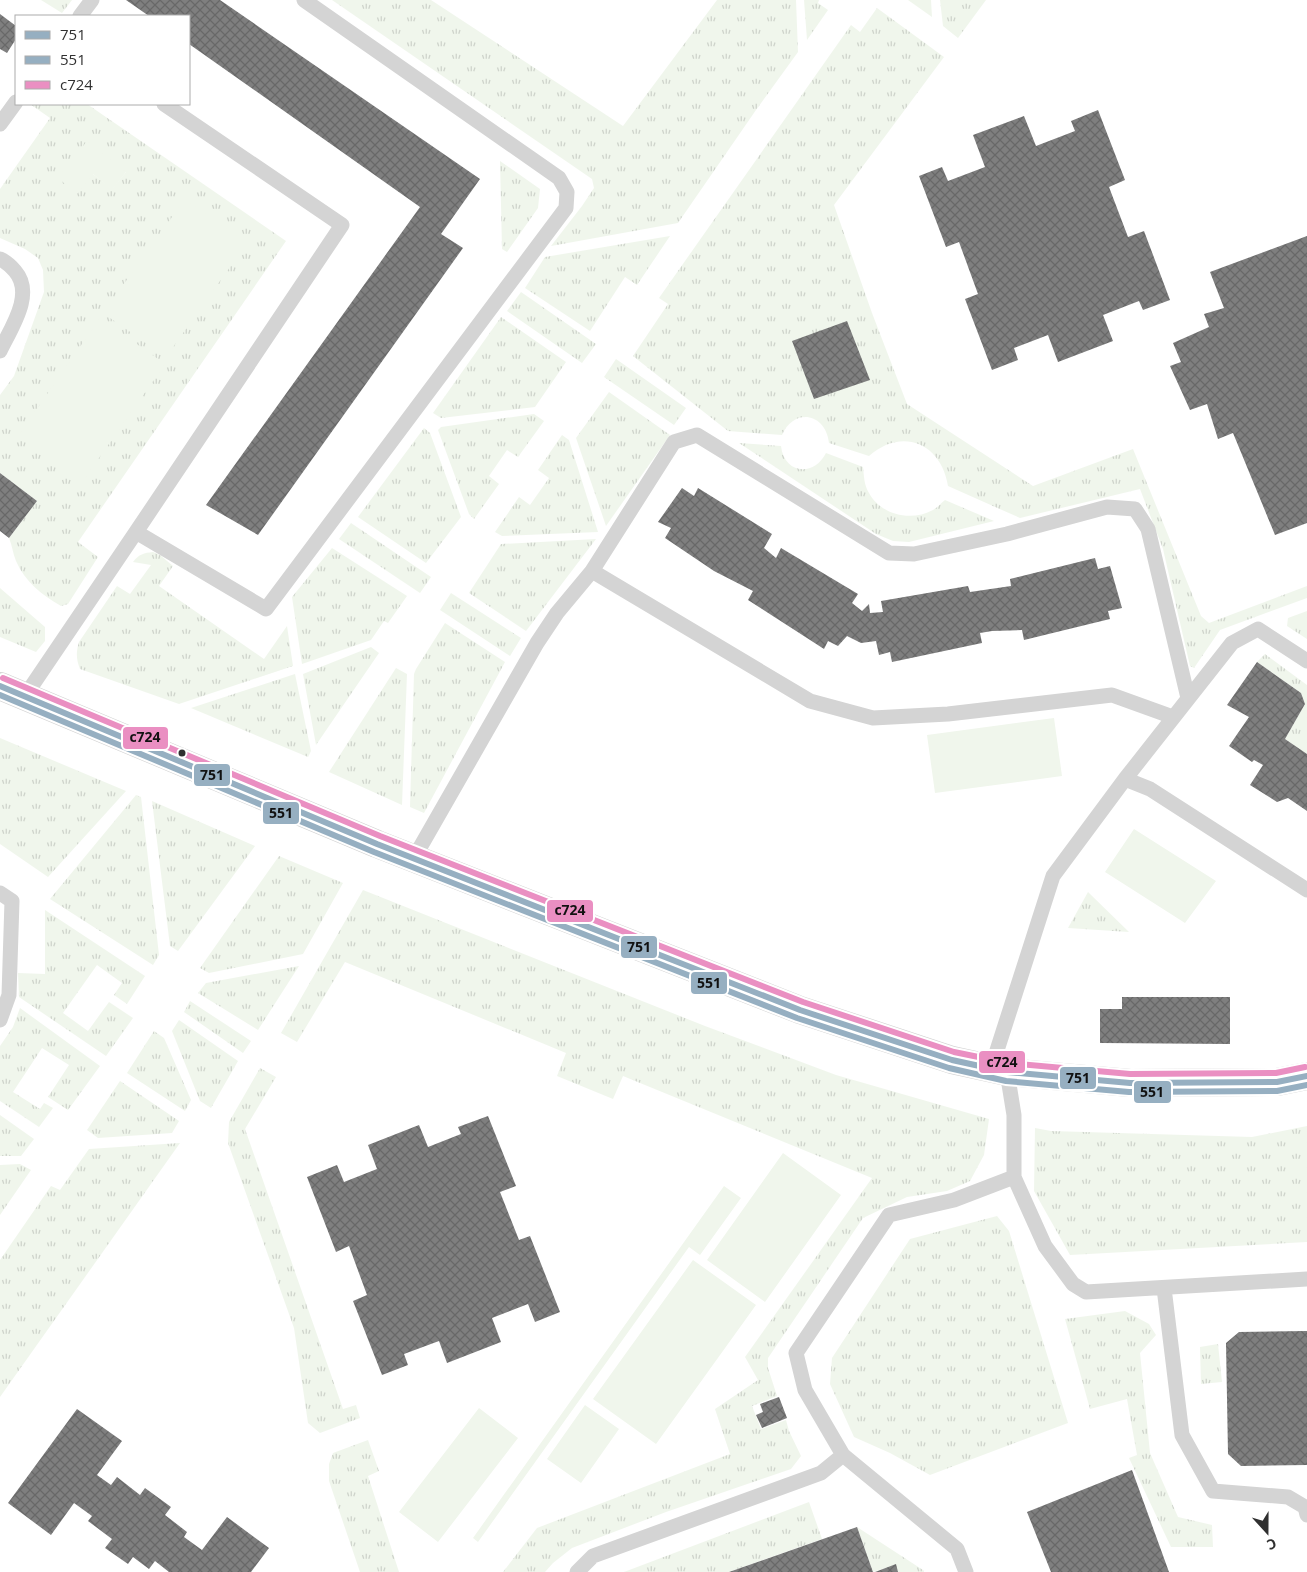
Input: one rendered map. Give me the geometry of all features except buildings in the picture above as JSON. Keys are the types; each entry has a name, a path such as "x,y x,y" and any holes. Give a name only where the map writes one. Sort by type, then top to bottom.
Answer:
{"street":[{"path":"0,686 377,844 800,1010 952,1060 999,1071 1130,1082 1277,1082 1307,1076"}],"lane":[{"path":"81,15 92,0"},
{"path":"136,532 266,609 566,208 567,192 560,178 304,0"},
{"path":"0,124 15,103"},
{"path":"25,696 342,225 165,105"},
{"path":"0,259 7,262 22,279 22,302 0,351"},
{"path":"414,858 537,643 557,613 592,571 674,442 697,435 889,553 914,554 1007,534 1107,506 1135,509 1148,529 1188,698"},
{"path":"592,571 810,701 874,718 948,714 1112,695 1174,717"},
{"path":"1307,661 1258,629 1232,643 1125,779 1053,876 999,1071 1014,1115 1014,1177 1045,1246 1072,1284 1086,1292 1307,1279"},
{"path":"1125,779 1150,789 1307,890"},
{"path":"0,893 12,901 9,995 0,1020"},
{"path":"966,1572 957,1549 843,1455 805,1390 796,1353 889,1215 954,1200 1014,1177"},
{"path":"1164,1288 1182,1435 1213,1491 1288,1497 1305,1506 1307,1515"},
{"path":"577,1572 592,1556 821,1473 843,1455"}],"green space":[{"path":"41,0 72,0 62,13"},
{"path":"332,0 431,0 623,126 717,0 796,0 798,52 678,223 551,246 594,188 592,179"},
{"path":"804,0 819,0 818,3 828,10 807,40"},
{"path":"908,0 931,0 932,17"},
{"path":"940,0 986,0 958,38 943,26"},
{"path":"877,8 944,57 834,205 872,313 907,404 1033,486 1133,449 1201,616 1209,623 1307,586 1307,598 1220,630 1194,668 1190,666 1163,549 1140,489 1020,518 948,486 944,471 937,459 929,450 918,444 907,441 894,442 882,447 869,456 829,443 827,433 822,425 809,417 801,417 794,420 787,426 782,435 728,431 633,356 668,304 659,298 851,25 860,32"},
{"path":"31,105 88,105 286,241 78,542 98,557 68,604 61,606 29,582 16,561 9,538 37,501 0,473 0,395 14,376 44,292 43,270 38,258 25,249 0,238 0,189 50,118","holes":["126,172 112,189 93,174"]},
{"path":"87,141 126,172 112,190 93,174 77,194 58,178"},
{"path":"500,161 540,189 538,208 507,252 502,249"},
{"path":"185,199 247,243 166,357 103,313"},
{"path":"670,236 637,285 625,277 590,331 525,288 545,257"},
{"path":"521,292 596,344 582,363 507,311"},
{"path":"501,317 566,362 535,407 441,418 433,413"},
{"path":"100,318 165,364 85,478 20,433"},
{"path":"616,359 686,408 674,425 604,377"},
{"path":"609,392 670,435 606,526 576,438"},
{"path":"534,414 544,421 518,457 507,450 489,476 499,484 474,519 469,514 438,430 441,427"},
{"path":"424,428 430,433 461,517 426,563 358,517"},
{"path":"562,435 569,440 598,532 502,536 495,532 519,497 530,505 549,478 538,470"},
{"path":"739,443 781,446 783,455 788,462 793,467 800,469 814,466 821,461 826,453 863,467 866,487 874,501 881,507 897,514 915,516 924,514 945,500 994,521 909,542 893,541 876,534"},
{"path":"351,523 431,577 420,593 339,539"},
{"path":"596,539 526,631 469,593 501,544"},
{"path":"332,548 407,596 388,623 384,621 371,640 302,664 292,597"},
{"path":"153,552 160,555 173,566 159,586 264,659 287,626 293,666 179,704 80,669 77,656 79,642 117,586 130,594 151,565 133,562 137,557"},
{"path":"0,588 45,627 45,641 36,652 0,637"},
{"path":"451,593 521,638 510,656 440,610"},
{"path":"1307,611 1307,639 1287,626 1288,618"},
{"path":"445,623 505,662 424,813 410,807 414,674"},
{"path":"371,647 379,653 316,745 303,674"},
{"path":"1265,654 1307,685 1307,754 1285,739 1305,704 1301,693 1257,662"},
{"path":"396,668 407,674 402,805 329,772"},
{"path":"295,674 311,751 308,757 191,708"},
{"path":"1054,718 1062,776 935,793 927,735"},
{"path":"0,738 126,791 48,877 0,844"},
{"path":"136,795 141,797 159,955 153,965 50,899"},
{"path":"152,801 255,846 178,951 170,946"},
{"path":"1134,829 1216,881 1185,923 1105,872"},
{"path":"279,856 343,883 303,954 209,973 200,968"},
{"path":"363,890 705,1026 836,1075 989,1119 984,1155 970,1181 947,1191 907,1197 863,1218 768,1358 768,1368 777,1396 752,1406 761,1429 786,1420 801,1456 791,1469 666,1512 572,1548 545,1572 503,1572 537,1528 730,1454 715,1409 758,1380 745,1357 872,1178 623,1076 613,1099 557,1076 566,1053 345,962 297,1042 281,1033"},
{"path":"1088,892 1129,932 1068,928"},
{"path":"45,910 145,976 127,1004 114,995 122,983 97,965 63,1013 88,1031 109,1002 133,1018 106,1056 19,997 18,973 45,974"},
{"path":"299,966 258,1030 198,993 206,983"},
{"path":"190,1001 251,1041 243,1053 184,1012"},
{"path":"20,1008 100,1066 68,1110 48,1097 69,1065 42,1048 13,1092 40,1109 44,1103 53,1108 39,1127 0,1101 0,1046 13,1027"},
{"path":"179,1020 238,1061 211,1108 200,1101 172,1031"},
{"path":"154,1031 164,1038 191,1100 185,1111 127,1073"},
{"path":"260,1068 276,1077 245,1129 343,1409 356,1405 360,1418 320,1433 308,1423 294,1328 228,1143 229,1122"},
{"path":"120,1081 179,1121 172,1133 98,1138 87,1130"},
{"path":"0,1115 34,1139 21,1156 0,1156"},
{"path":"1307,1126 1307,1242 1070,1255 1034,1191 1035,1128 1051,1131 1252,1137"},
{"path":"180,1143 0,1397 0,1260 51,1186 60,1190 89,1149"},
{"path":"783,1153 841,1195 765,1302 707,1260"},
{"path":"20,1164 31,1170 0,1215 0,1165"},
{"path":"724,1186 741,1198 700,1255 689,1247 478,1542 473,1538"},
{"path":"997,1216 1009,1231 1068,1423 930,1475 890,1453 854,1437 830,1384 832,1358 910,1239"},
{"path":"693,1260 756,1305 656,1444 593,1399"},
{"path":"1125,1311 1149,1324 1156,1335 1140,1353 1150,1453 1178,1517 1212,1525 1213,1547 1171,1547 1129,1458 1137,1455 1127,1399 1090,1409 1065,1319"},
{"path":"1218,1344 1222,1382 1201,1384 1200,1347"},
{"path":"585,1405 619,1429 581,1483 547,1459"},
{"path":"479,1408 518,1438 438,1542 399,1512"},
{"path":"368,1440 379,1471 368,1476 399,1572 360,1572 329,1481 329,1464 333,1453"},
{"path":"809,1502 822,1539 729,1572 624,1572"},
{"path":"857,1527 924,1572 898,1572 895,1565 873,1572"}],"transit line":[{"name":"с724","path":"3,678 380,836 803,1002 954,1052 1008,1063 1130,1074 1276,1073 1305,1067"},
{"name":"751","path":"0,686 377,844 800,1010 952,1060 1007,1072 1130,1083 1277,1082 1307,1076"},
{"name":"551","path":"0,695 374,852 797,1018 949,1068 1006,1081 1129,1092 1277,1091 1307,1085"}]}
